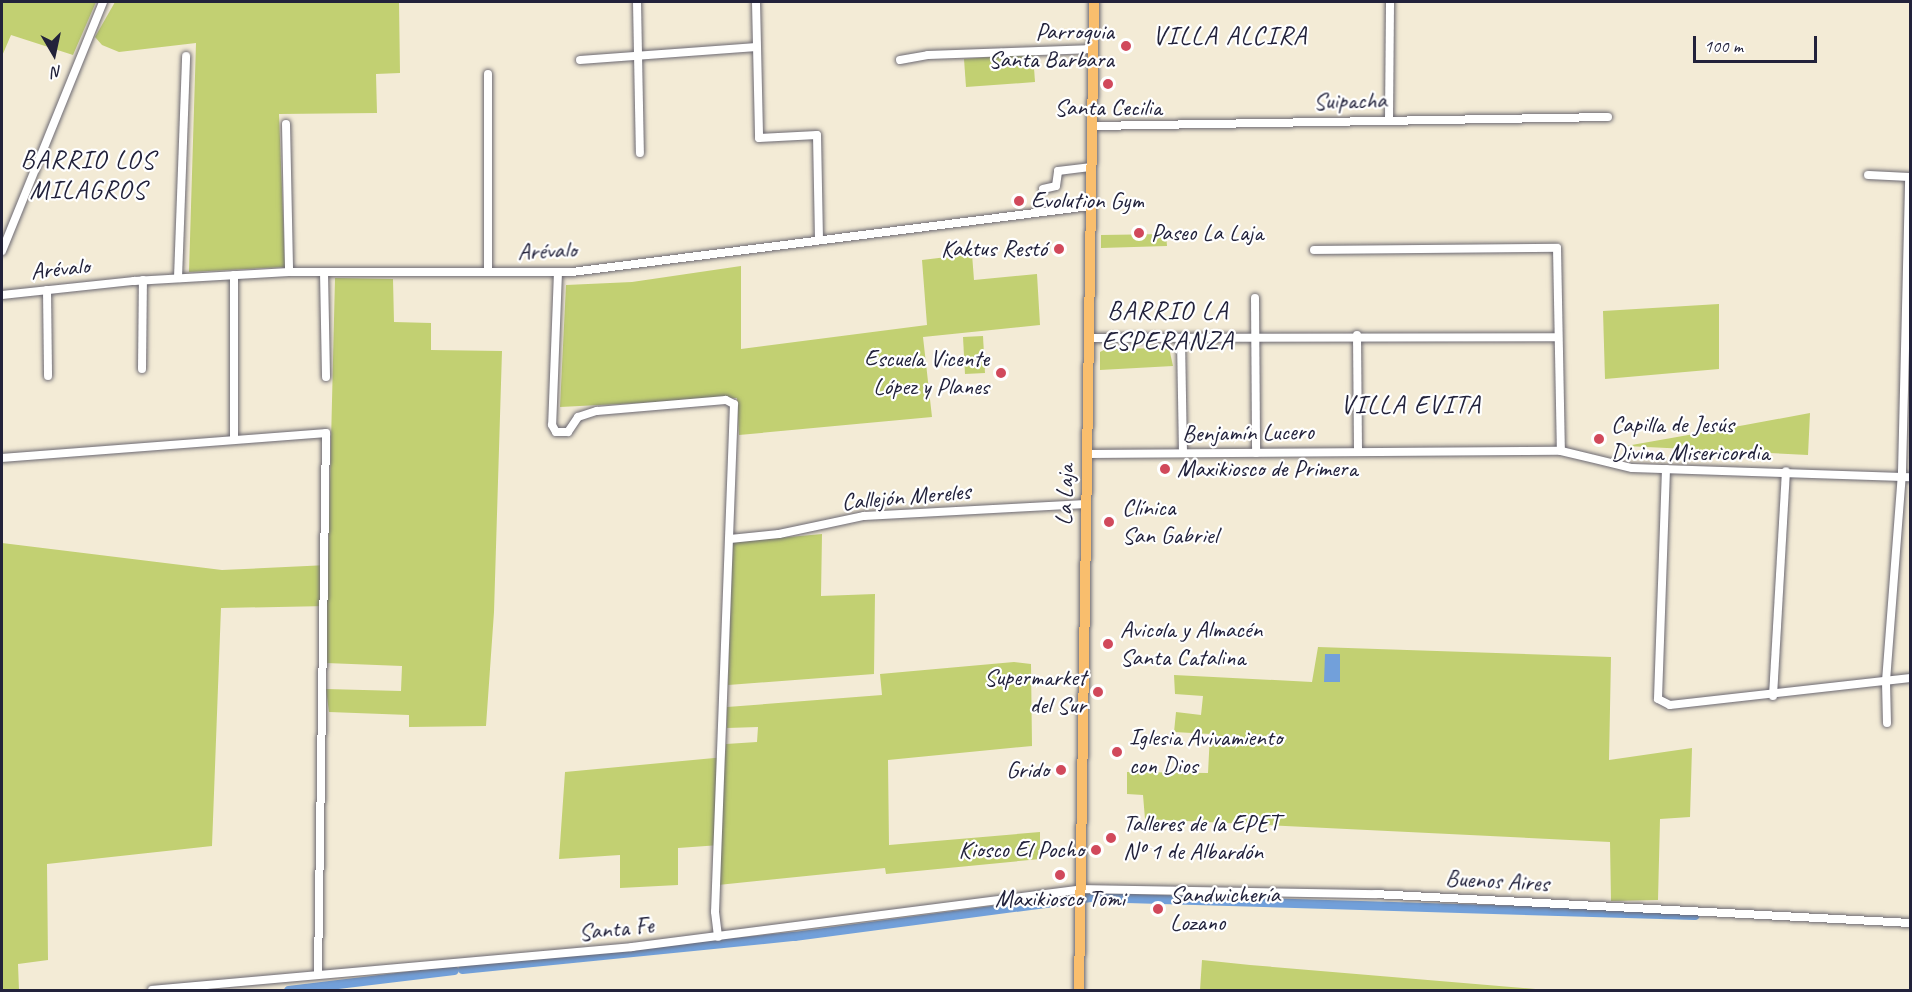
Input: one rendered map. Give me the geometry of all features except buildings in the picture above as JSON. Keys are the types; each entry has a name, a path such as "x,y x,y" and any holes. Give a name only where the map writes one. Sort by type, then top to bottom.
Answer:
{"main road":[{"name":"La Laja","path":"1079,990 1094,2"}],"street":[{"path":"2,251 103,2"},
{"path":"637,2 640,153"},
{"path":"756,2 759,138 817,135 819,239"},
{"path":"1389,119 1390,2"},
{"path":"580,60 757,47"},
{"path":"900,60 928,55 1094,49"},
{"path":"177,278 186,56"},
{"path":"488,74 488,272"},
{"name":"Suipacha","path":"1093,126 1389,119 1608,117"},
{"path":"286,124 290,272"},
{"path":"1043,189 1056,186 1058,171 1092,167"},
{"path":"1868,176 1910,177 1904,472 1886,681 1887,723"},
{"name":"Arévalo","path":"2,295 143,280 290,272 558,272 1090,206"},
{"path":"1314,250 1557,248 1561,451"},
{"path":"324,272 326,377"},
{"path":"558,272 552,425 556,432 568,432 585,413 731,400 735,445 715,912 718,937"},
{"path":"234,275 234,438"},
{"path":"142,369 143,280"},
{"path":"47,290 48,376"},
{"path":"1255,298 1256,453"},
{"path":"1089,338 1181,339 1357,335 1558,337"},
{"path":"1357,335 1358,451"},
{"path":"1181,339 1184,453"},
{"path":"2,458 234,438 326,433 318,974"},
{"name":"Benjamín Lucero","path":"1087,454 1561,451 1618,467 1904,472"},
{"path":"1666,469 1658,699 1670,705 1773,696 1911,678"},
{"path":"1773,696 1786,471"},
{"name":"Callejón Mereles","path":"730,539 864,516 1086,504"},
{"name":"Buenos Aires","path":"1082,895 1375,894 1911,923"},
{"name":"Santa Fe","path":"152,990 718,937 1082,895"}],"green space":[{"path":"2,2 96,2 73,55 11,35 2,56"},
{"path":"115,2 399,2 400,73 376,74 377,113 279,114 285,267 189,272 196,43 119,52 102,45 95,37"},
{"path":"1033,54 1035,82 966,87 964,59"},
{"path":"1166,234 1167,246 1101,248 1101,235"},
{"path":"972,254 974,280 1037,274 1040,325 923,337 932,417 739,435 737,398 560,407 566,285 632,282 741,266 741,349 927,325 922,260"},
{"path":"335,278 393,279 394,322 431,323 431,350 502,351 494,612 486,726 409,727 409,715 329,712 326,689 401,691 402,666 326,663 327,606 221,608 212,846 47,864 48,960 18,964 19,990 2,990 2,543 222,570 328,565"},
{"path":"1719,304 1719,369 1605,379 1603,311"},
{"path":"983,336 985,373 965,374 963,337"},
{"path":"1169,348 1173,366 1100,370 1100,352 1106,349"},
{"path":"1810,413 1808,455 1626,446 1745,425"},
{"path":"822,534 821,596 875,594 874,674 728,685 733,542"},
{"path":"1318,647 1611,657 1609,760 1692,748 1690,817 1660,819 1658,900 1611,901 1610,842 1145,819 1143,795 1127,794 1127,772 1208,773 1210,734 1174,732 1176,712 1201,715 1203,696 1175,694 1174,675 1312,682"},
{"path":"1014,662 1031,664 1032,746 888,760 889,845 1040,832 1040,859 886,874 885,868 718,885 720,845 678,848 678,885 620,888 620,855 559,859 565,772 725,757 726,744 757,742 758,727 727,728 727,707 882,695 880,674"},
{"path":"1202,960 1250,965 1547,990 1200,990"}],"water":[{"path":"1325,654 1340,654 1340,682 1324,682"}],"waterway":[{"path":"462,969 794,936 1092,897 1695,915"},
{"path":"288,990 454,970"}],"place":[{"name":"Parroquia Santa Barbara","path":"1126,46"},
{"name":"Santa Cecilia","path":"1108,84"},
{"name":"Evolution Gym","path":"1019,201"},
{"name":"Paseo La Laja","path":"1139,233"},
{"name":"Kaktus Restó","path":"1059,249"},
{"name":"Escuela Vicente López y Planes","path":"1001,373"},
{"name":"Capilla de Jesús Divina Misericordia","path":"1599,439"},
{"name":"Maxikiosco de Primera","path":"1165,469"},
{"name":"Clínica San Gabriel","path":"1109,522"},
{"name":"Avicola y Almacén Santa Catalina","path":"1108,644"},
{"name":"Supermarket del Sur","path":"1098,692"},
{"name":"Iglesia Avivamiento con Dios","path":"1117,752"},
{"name":"Grido","path":"1061,770"},
{"name":"Talleres de la EPET Nº 1 de Albardón","path":"1111,838"},
{"name":"Kiosco El Pocho","path":"1096,850"},
{"name":"Maxikiosco Tomi","path":"1060,875"},
{"name":"Sandwichería Lozano","path":"1158,909"}],"district":[{"name":"VILLA ALCIRA","path":"1230,36"},
{"name":"BARRIO LOS MILAGROS","path":"88,175"},
{"name":"BARRIO LA ESPERANZA","path":"1168,326"},
{"name":"VILLA EVITA","path":"1411,405"}]}
